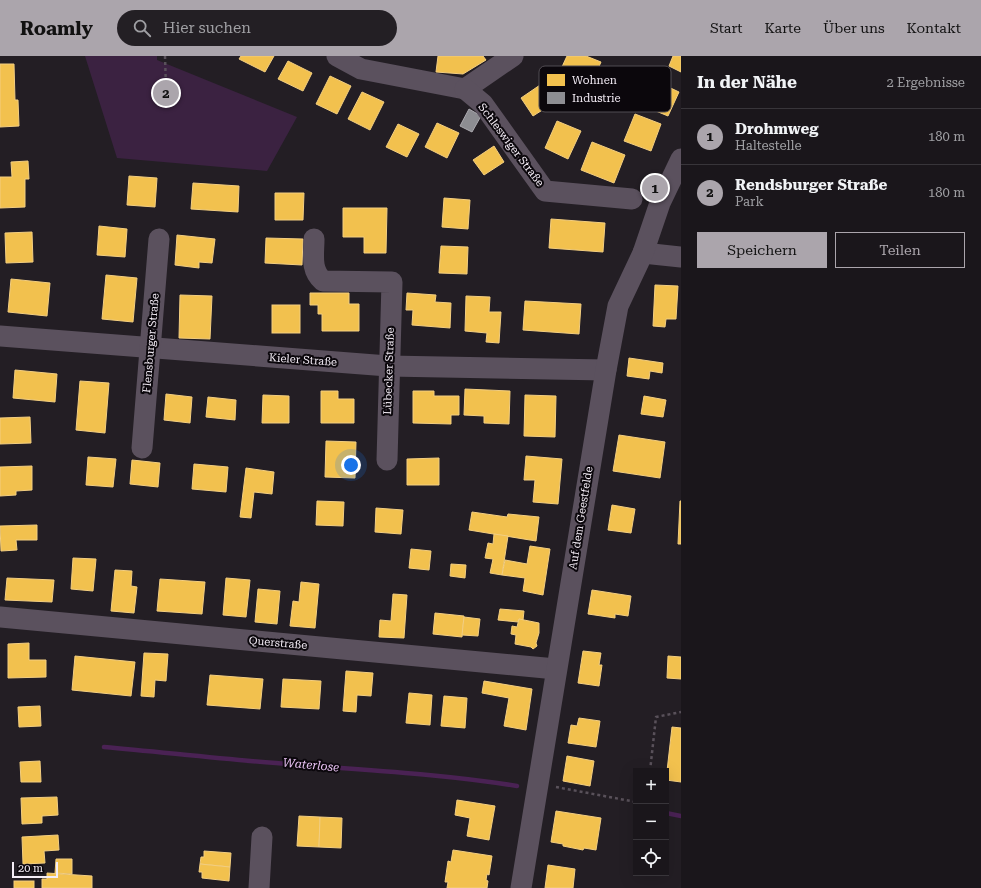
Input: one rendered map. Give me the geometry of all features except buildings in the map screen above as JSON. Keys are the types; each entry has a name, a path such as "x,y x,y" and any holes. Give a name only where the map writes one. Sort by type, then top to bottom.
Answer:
{"street":[{"path":"337,56 361,69 466,89 513,56"},
{"name":"Schleswiger Straße","path":"466,89 483,104 545,191 632,199"},
{"name":"Auf dem Geestfelde","path":"521,888 556,669 618,306 644,253 660,202 681,159"},
{"name":"Flensburger Straße","path":"142,448 160,239"},
{"name":"Lübecker Straße","path":"314,239 314,268 317,276 323,281 392,282 388,366 387,460"},
{"path":"644,253 681,257"},
{"name":"Kieler Straße","path":"0,336 151,349 388,366 606,370"},
{"name":"Querstraße","path":"0,617 556,669"},
{"path":"259,888 262,837"}],"path":[{"path":"165,56 166,89"},
{"path":"650,768 656,716 681,712"},
{"path":"538,784 633,801"}],"shaded area":[{"path":"85,56 157,56 157,60 297,117 267,171 117,158"}],"waterway":[{"name":"Waterlose","path":"104,747 427,775 517,786"},
{"name":"Waterlose","path":"669,814 681,816"}],"place":[{"name":"Rendsburger Straße","path":"166,93"},
{"name":"Drohmweg","path":"655,188"}]}
